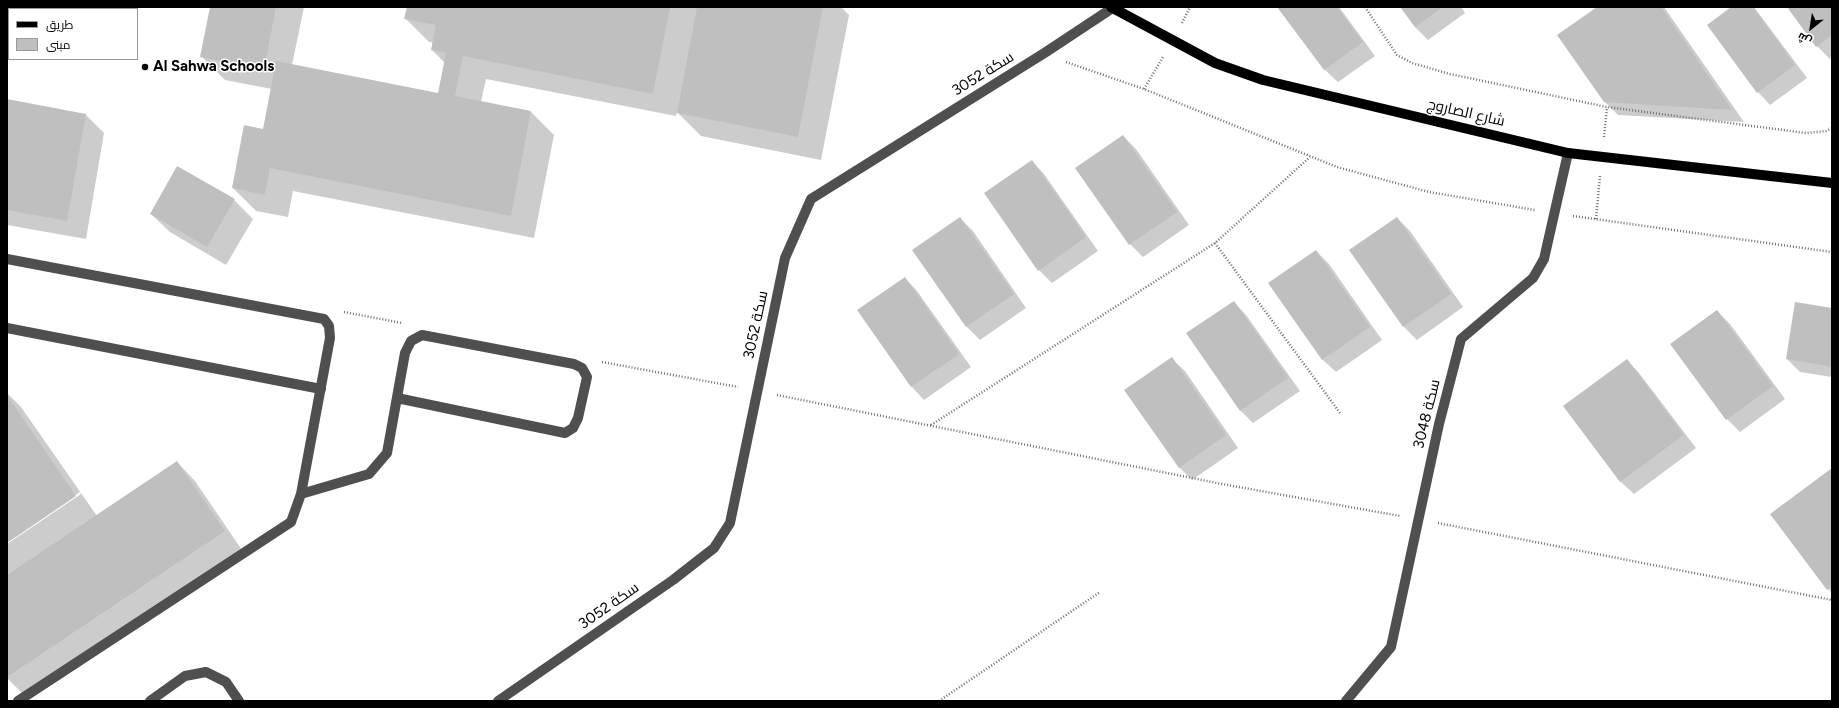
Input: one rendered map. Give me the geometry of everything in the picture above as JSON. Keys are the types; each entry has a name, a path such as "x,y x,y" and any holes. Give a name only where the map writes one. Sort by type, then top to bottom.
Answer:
{"main road":[{"name":"شارع الصاروج","path":"1113,7 1215,63 1263,80 1568,153 1832,183"}],"street":[{"name":"سكة 3052","path":"498,701 673,580 714,548 730,523 785,258 811,199 1046,52 1113,7"},
{"name":"سكة 3048","path":"1346,701 1391,647 1439,424 1461,340 1533,278 1544,259 1568,153"},
{"path":"7,259 324,319 329,326 330,338 301,494 291,522 18,701"},
{"path":"7,328 321,389"},
{"path":"301,494 369,474 387,454 405,353 412,341 422,335 574,364 582,368 587,377 578,418 573,428 565,433 397,398"},
{"path":"150,701 185,676 206,672 226,682 239,701"}],"path":[{"path":"1365,7 1397,55 1412,63 1450,74 1607,107 1806,133 1826,131 1832,128"},
{"path":"1046,52 1079,67 1144,89 1337,167 1429,192 1554,213 1832,252"},
{"path":"930,425 1215,243 1310,157"},
{"path":"1215,243 1340,413"},
{"path":"336,311 407,324"},
{"path":"594,361 757,391 1222,484 1418,519 1832,600"},
{"path":"939,701 1100,592"}],"building":[{"path":"210,7 276,7 264,70 200,57"},
{"path":"407,7 670,7 653,94 463,56 455,96 531,111 511,216 270,168 265,195 232,188 244,125 263,129 276,61 438,93 446,53 431,50 436,25 404,19"},
{"path":"697,7 823,7 798,137 677,113"},
{"path":"1277,7 1337,7 1363,42 1324,70"},
{"path":"1400,7 1443,7 1415,27"},
{"path":"1597,7 1661,7 1732,110 1604,102 1557,35"},
{"path":"1731,7 1753,7 1795,65 1757,93 1707,25"},
{"path":"1787,7 1832,7 1832,35 1816,47"},
{"path":"7,99 86,114 67,221 7,210"},
{"path":"1123,135 1177,212 1129,245 1075,168"},
{"path":"1032,160 1086,237 1038,271 984,193"},
{"path":"177,166 235,199 207,247 150,214"},
{"path":"960,217 1014,294 966,327 912,250"},
{"path":"1397,217 1451,294 1403,327 1349,250"},
{"path":"1316,250 1370,327 1322,360 1268,283"},
{"path":"905,277 959,354 911,387 857,310"},
{"path":"1234,301 1288,378 1240,411 1186,333"},
{"path":"1795,302 1832,308 1832,367 1786,359"},
{"path":"1717,310 1773,386 1726,420 1670,344"},
{"path":"1172,357 1226,435 1179,468 1124,390"},
{"path":"1627,359 1684,435 1620,482 1563,406"},
{"path":"7,395 76,496 7,543"},
{"path":"177,461 225,531 7,677 7,575"},
{"path":"1832,468 1832,586 1827,590 1770,514"}],"place":[{"name":"Al Sahwa Schools","path":"145,67"}]}
